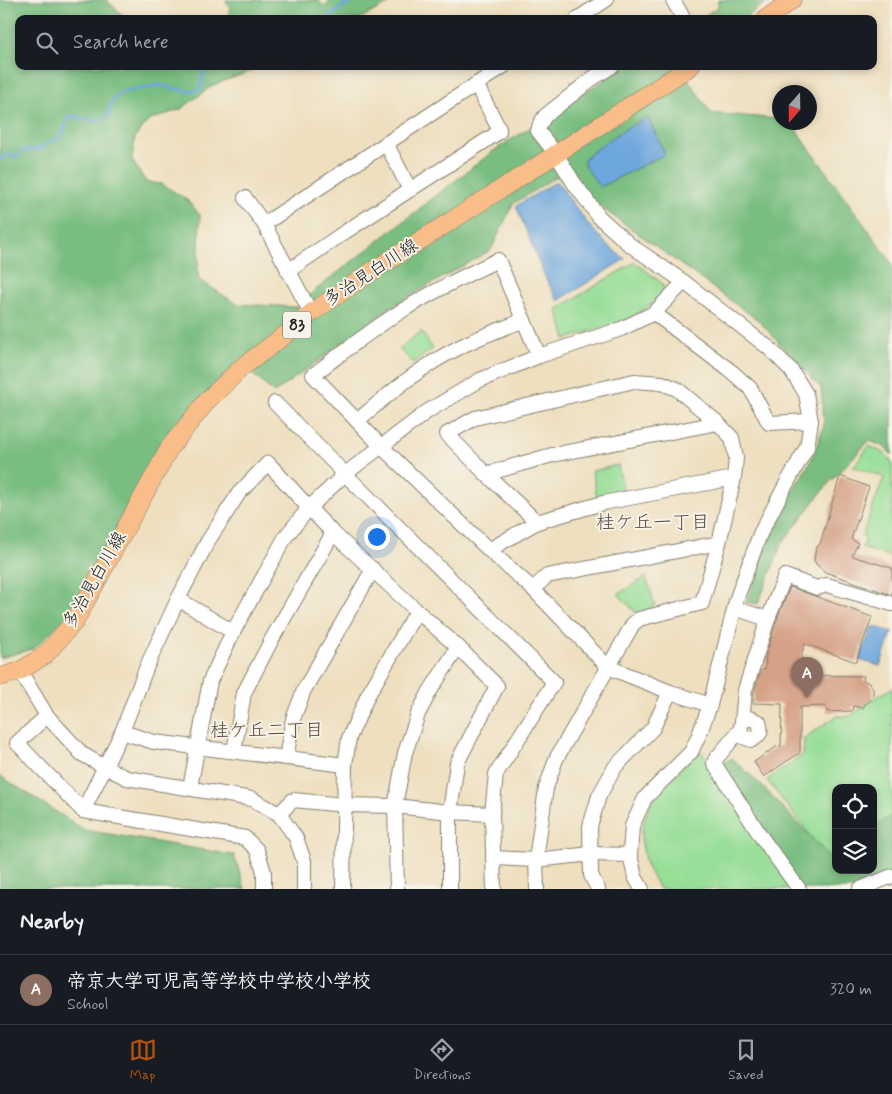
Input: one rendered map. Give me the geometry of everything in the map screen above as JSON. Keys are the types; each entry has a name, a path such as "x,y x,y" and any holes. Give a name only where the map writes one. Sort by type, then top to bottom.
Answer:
{"main road":[{"path":"771,15 792,0"},
{"name":"多治見白川線","path":"0,677 20,671 45,655 75,620 170,447 201,409 241,368 311,313 374,270 685,70"}],"street":[{"path":"583,15 606,0"},
{"path":"673,0 681,15"},
{"path":"264,224 498,70"},
{"path":"606,70 544,116 538,131 599,217 630,245 684,282 769,348 791,370 806,394 811,421 807,447 760,534 737,598 710,705 699,735 691,752 646,798 632,826 630,855 635,877 642,889"},
{"path":"288,271 499,132 476,84"},
{"path":"386,142 410,190"},
{"path":"245,198 264,224 311,313"},
{"path":"539,356 498,260 442,286 399,312 313,375 382,446 489,550 533,589 608,667 670,692 710,705"},
{"path":"190,788 210,681 232,632 286,536 309,508 345,474 428,411 480,380 539,356 621,329 654,313 684,282"},
{"path":"654,313 732,372 750,388 770,423 811,421"},
{"path":"357,421 398,385 460,346 524,320"},
{"path":"536,522 446,434 475,418 634,381 662,383 677,390 718,423 732,438 736,458 734,478 719,543 702,603 639,619 633,624 608,667 556,759 546,788 536,860 537,889"},
{"path":"275,403 554,682 496,774 492,814 494,889"},
{"path":"486,474 552,455 718,423"},
{"path":"83,811 122,732 147,666 178,599 208,541 239,493 268,463 333,533 458,647 497,686 457,763 450,812 450,889"},
{"path":"489,550 536,522 603,503 734,478"},
{"path":"234,751 244,693 272,639 333,533"},
{"path":"533,589 547,576 719,543"},
{"path":"286,758 293,719 304,690 373,569"},
{"path":"799,889 762,838 714,763 741,726 745,690 768,619 785,576 816,588 827,585 892,604"},
{"path":"178,599 232,632"},
{"path":"734,608 768,619"},
{"path":"342,889 345,765 349,738 368,695 417,611"},
{"path":"397,889 395,806 405,753 418,714 458,647"},
{"path":"20,671 48,716 82,754 127,778 252,799 279,814 296,838 304,861 304,889"},
{"path":"598,889 591,875 590,826 599,796 615,767 653,728 670,692"},
{"path":"48,716 17,743 83,811 245,838 257,850 264,872 264,889"},
{"path":"122,732 154,742 345,765"},
{"path":"279,814 293,800 492,814"},
{"path":"493,858 536,860 591,854 630,855"},
{"path":"860,889 892,876"}],"green space":[{"path":"0,0 108,0 123,15 15,15 15,70 252,70 213,85 181,109 148,121 135,137 132,160 146,182 162,184 187,200 200,215 198,279 237,304 298,307 318,288 492,152 620,70 682,70 711,113 772,118 772,130 796,130 892,263 892,455 883,446 869,441 828,484 782,543 758,604 746,602 780,511 812,459 824,425 821,388 759,321 557,176 513,204 491,250 396,304 274,393 239,362 199,401 68,615 35,648 0,658"},
{"path":"225,0 317,0 324,6 330,0 393,0 367,15 228,15 230,7"},
{"path":"718,0 769,0 748,15 706,15 718,7"},
{"path":"635,262 663,284 664,295 629,320 566,339 557,309"},
{"path":"421,331 433,349 413,363 399,349"},
{"path":"869,446 884,453 892,462 892,557 862,548 866,538 862,536 884,477 853,467"},
{"path":"618,465 624,493 597,498 592,471"},
{"path":"646,577 655,605 638,615 618,594"},
{"path":"892,688 892,815 877,825 877,784 832,784 832,855 827,857 767,780 803,755 804,738 837,716 851,716 865,704"},
{"path":"702,752 794,889 659,889 646,865 641,838 643,824 649,807 658,792 697,753"},
{"path":"732,758 761,785 830,857 832,856 832,874 877,874 877,825 892,815 892,889 794,889 714,769"},
{"path":"0,776 85,830 234,855 245,889 0,889"}],"water":[{"path":"648,118 665,154 600,187 584,165 584,159 614,136"},
{"path":"557,181 596,233 625,259 558,301 546,279 516,206"},
{"path":"872,626 892,632 880,666 859,660"}],"building":[{"path":"840,476 869,487 851,539 858,543 852,556 892,568 892,595 825,572 814,560 816,548 820,544"},
{"path":"790,587 872,617 856,662 805,644 802,652 802,675 864,676 863,680 873,688 873,696 863,708 853,706 852,711 827,712 826,706 800,707 800,753 764,777 754,762 776,747 781,746 782,704 753,703 754,692 761,670 765,669 766,655 776,622"}],"waterway":[{"path":"331,15 345,5 361,0"},
{"path":"0,160 7,154 17,157 22,151 42,148 59,138 63,134 67,119 72,116 95,121 103,119 108,115 112,102 120,93 157,85 196,91 200,89 203,73 207,70"}],"place":[{"name":"帝京大学可児高等学校中学校小学校","path":"807,698"}],"district":[{"name":"桂ケ丘一丁目","path":"653,522"},
{"name":"桂ケ丘二丁目","path":"267,730"}]}
